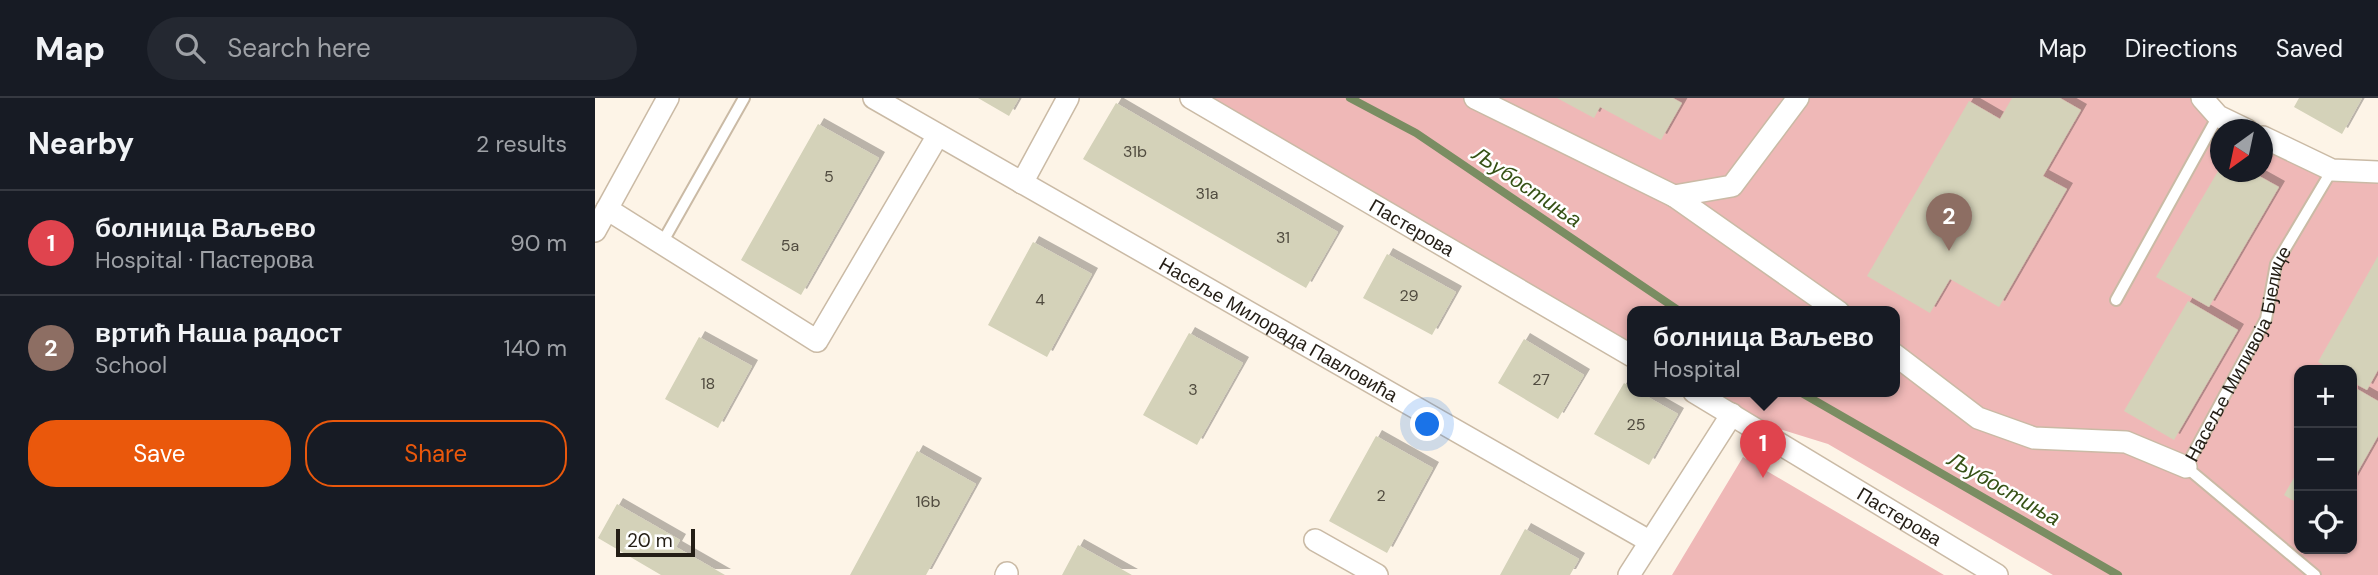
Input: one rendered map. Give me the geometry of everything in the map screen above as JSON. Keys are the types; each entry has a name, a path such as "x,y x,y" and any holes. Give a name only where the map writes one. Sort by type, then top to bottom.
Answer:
{"street":[{"path":"595,231 668,98"},
{"name":"Насеље Милорада Павловића","path":"874,98 1649,541"},
{"path":"1022,183 1068,98"},
{"name":"Пастерова","path":"1191,98 1627,353"},
{"path":"1475,98 1674,196 1830,306"},
{"path":"1674,196 1732,186 1784,121 1798,98"},
{"path":"2202,98 2224,107"},
{"path":"607,209 817,341 938,135"},
{"path":"2273,142 2332,170 2378,172"},
{"path":"1900,359 1978,418 2034,438 2126,442 2186,467"},
{"name":"Пастерова","path":"1702,397 1997,575"},
{"path":"1629,575 1732,415"},
{"path":"1315,540 1377,575"}],"lane":[{"path":"661,243 744,98"},
{"path":"2116,300 2224,107"},
{"name":"Насеље Миливоја Бјелице","path":"2315,575 2186,467 2266,319 2276,264 2332,170"}],"shaded area":[{"path":"1191,98 2202,98 2232,119 2210,119 2210,182 2273,182 2273,142 2332,170 2378,172 2378,575 2053,575 1828,444 1732,414 1703,397 1900,397 1900,306 1627,306 1627,353"},
{"path":"1743,457 1944,575 1672,575"}],"building":[{"path":"978,98 1019,98 1009,116"},
{"path":"1557,98 1673,98 1682,103 1661,140 1600,107 1594,118"},
{"path":"2012,98 2060,98 2081,110 2043,176 2067,189 1999,307 1950,279 1930,313 1867,276 1969,101 2000,119"},
{"path":"2299,98 2362,98 2342,134 2294,107"},
{"path":"1116,103 1338,232 1306,288 1083,159"},
{"path":"818,124 879,158 801,295 741,260"},
{"path":"2212,182 2270,182 2279,187 2209,307 2156,277"},
{"path":"1033,242 1092,274 1047,357 988,325"},
{"path":"1387,254 1456,292 1432,335 1363,298"},
{"path":"2378,256 2378,370 2367,390 2357,385 2357,365 2323,365 2318,362"},
{"path":"2188,301 2238,330 2174,440 2124,411"},
{"path":"1189,333 1243,363 1197,445 1143,415"},
{"path":"699,337 752,366 718,428 665,399"},
{"path":"1524,339 1584,375 1558,419 1498,383"},
{"path":"1624,383 1627,385 1627,397 1648,397 1678,414 1649,465 1594,434"},
{"path":"2357,389 2378,401 2378,436 2357,473"},
{"path":"1376,436 1433,468 1387,553 1329,521"},
{"path":"917,451 976,484 926,575 850,575"},
{"path":"2294,478 2294,501 2284,495"},
{"path":"617,504 680,540 676,547 725,575 661,575 598,538"},
{"path":"1525,529 1579,559 1570,575 1500,575"},
{"path":"1078,545 1132,575 1062,575"}],"waterway":[{"name":"Љубостиња","path":"1350,98 1416,133 1672,306"},
{"name":"Љубостиња","path":"1809,397 2118,575"}],"place":[{"name":"вртић Наша радост","path":"1949,251"},
{"name":"болница Ваљево","path":"1763,478"}]}
